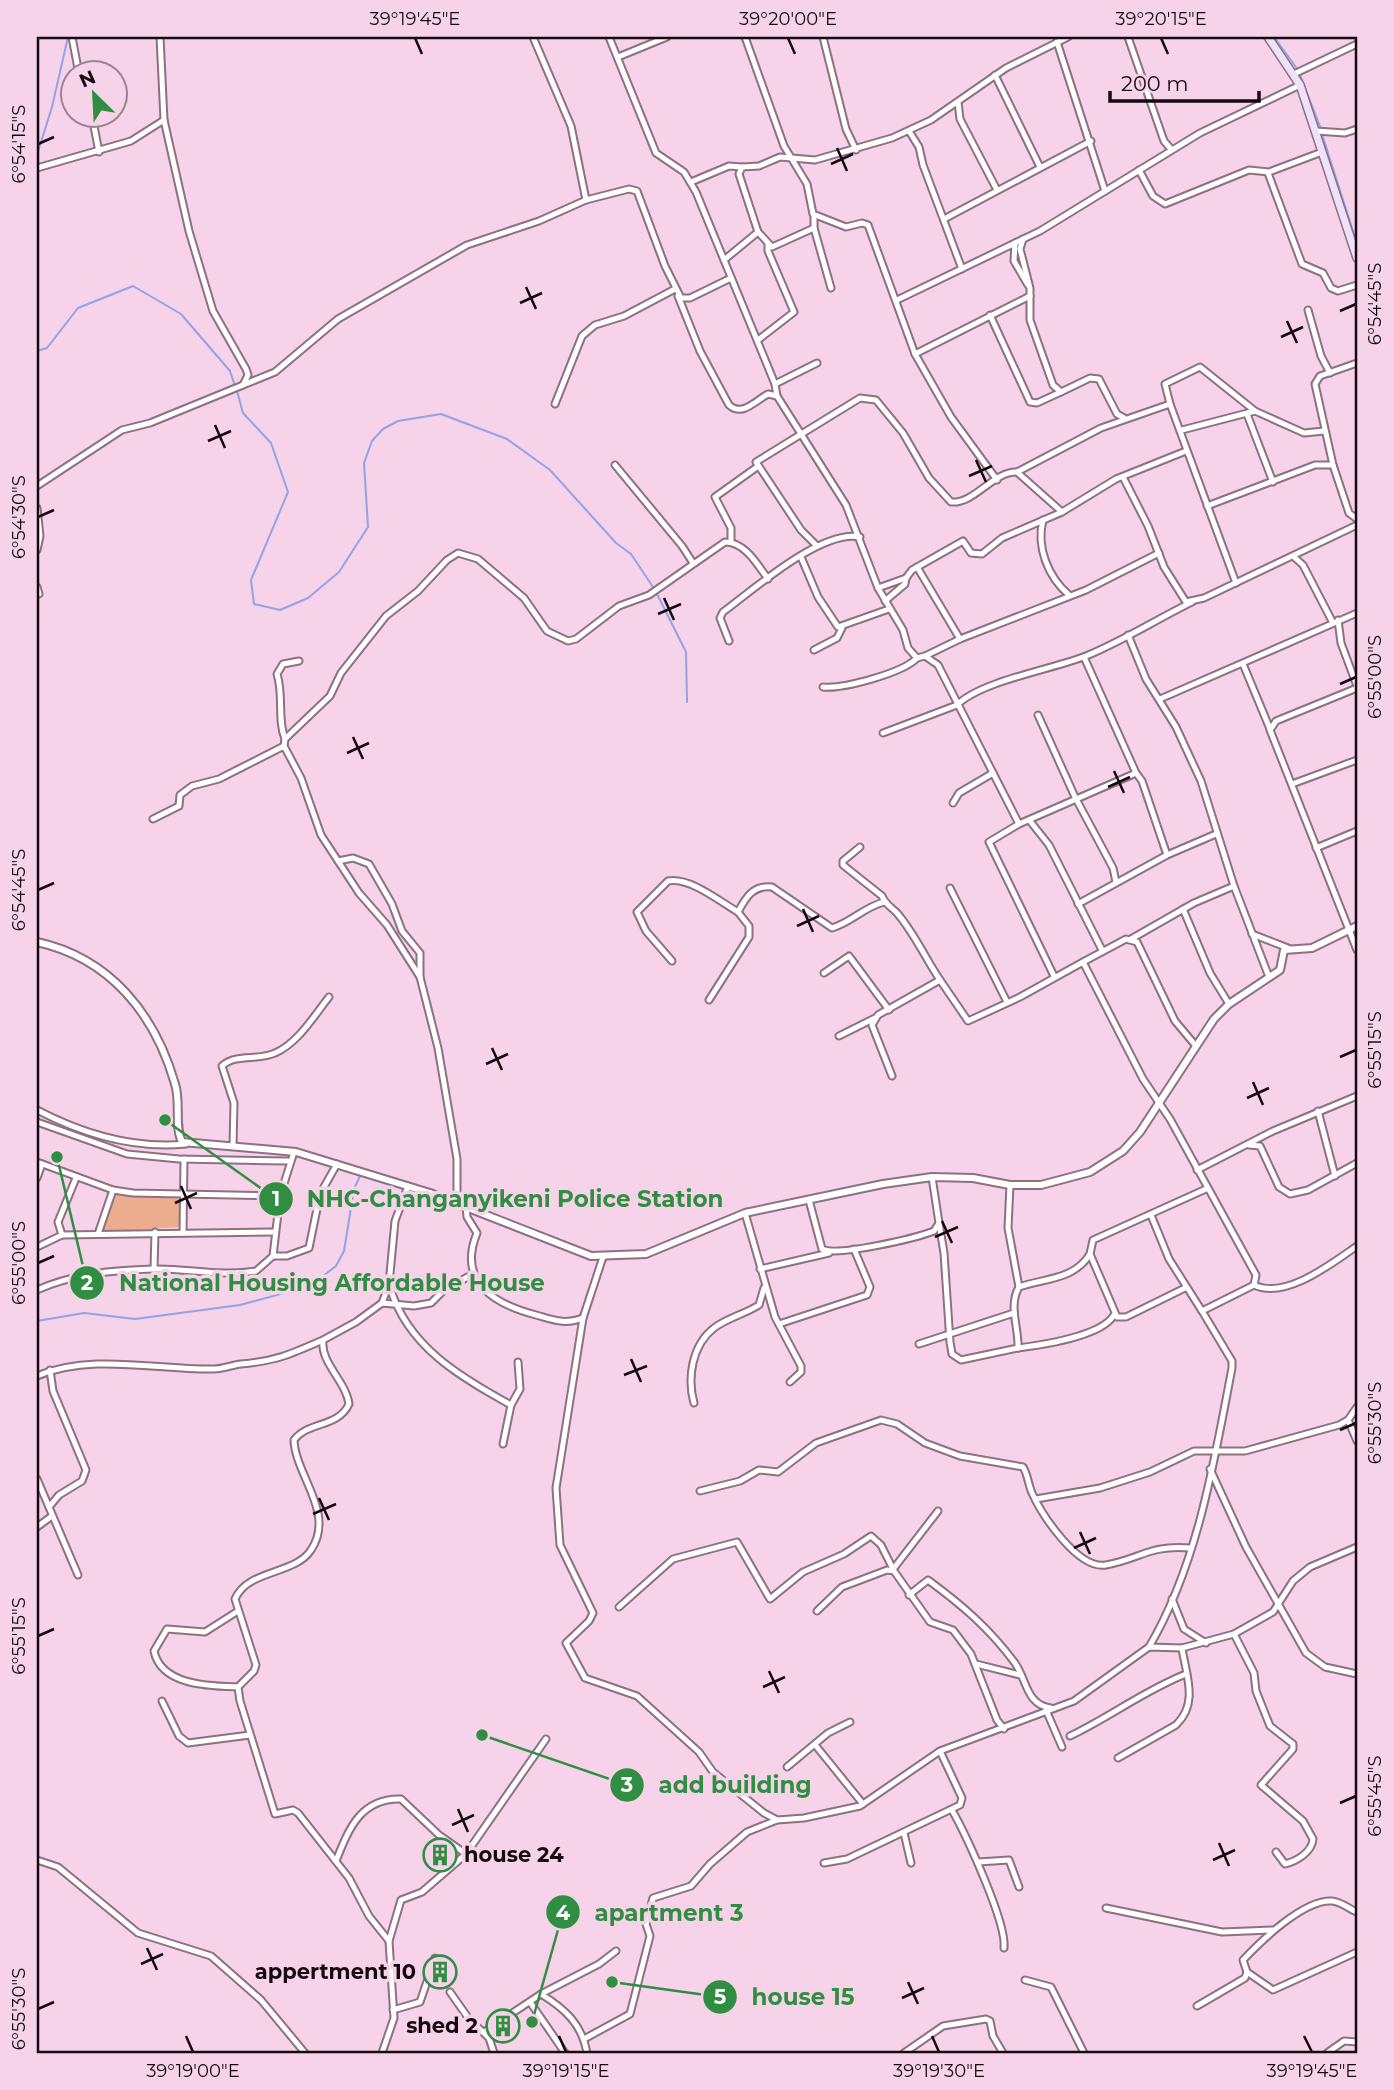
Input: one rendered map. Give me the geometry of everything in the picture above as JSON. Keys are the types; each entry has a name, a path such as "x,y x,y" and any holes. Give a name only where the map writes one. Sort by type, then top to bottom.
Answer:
{"main road":[{"path":"1268,37 1300,85 1357,258"}],"street":[{"path":"72,37 76,60"},
{"path":"160,37 164,120 208,298 246,369 248,375 243,385"},
{"path":"533,37 571,126 586,200"},
{"path":"609,37 656,153 684,172 691,182 758,340 775,384 776,396 846,505 878,588 905,635 908,648 917,658"},
{"path":"618,57 667,37"},
{"path":"745,37 784,146 807,184 814,228 831,288"},
{"path":"824,37 846,129 856,150"},
{"path":"691,182 729,166 759,166 780,158 815,160 856,150 909,131 958,102 995,75 1068,37"},
{"path":"1128,37 1164,141 1171,149"},
{"path":"1057,42 1105,191"},
{"path":"1293,74 1357,44"},
{"path":"995,75 1040,167"},
{"path":"897,300 1023,239 1171,149 1300,85"},
{"path":"958,102 960,119 997,190"},
{"path":"37,168 131,141 164,120"},
{"path":"1315,131 1345,132 1357,129"},
{"path":"95,130 99,152"},
{"path":"909,131 919,147 923,165 962,269"},
{"path":"944,219 1091,141"},
{"path":"780,158 784,146"},
{"path":"1139,170 1153,196 1165,204 1250,170 1271,171 1322,152"},
{"path":"742,167 739,174 758,232 768,245 768,251 794,312 758,340"},
{"path":"1268,173 1302,264 1323,273 1331,288 1338,291 1357,285"},
{"path":"37,485 121,430 149,423 275,372 338,319 467,245 539,221 586,200 629,189 637,191 700,351 729,405 742,410 768,394 776,396"},
{"path":"814,217 846,226 866,223 915,354 951,417 997,480"},
{"path":"768,245 776,246 814,228"},
{"path":"724,260 758,232"},
{"path":"1023,239 1020,249 1030,288 1032,326 1053,385 1061,392"},
{"path":"1015,243 1014,261 1030,288"},
{"path":"685,309 688,299 731,278"},
{"path":"676,292 688,299"},
{"path":"555,404 582,336 595,325 624,316 676,292"},
{"path":"915,354 1030,296"},
{"path":"1308,310 1321,356 1330,373"},
{"path":"990,315 1030,402 1037,403 1090,379 1099,379 1117,414 1124,418"},
{"path":"775,384 817,363"},
{"path":"1348,530 1349,513 1324,431 1315,384 1320,376 1357,363"},
{"path":"1236,583 1186,451 1182,430 1170,404 1165,384 1200,367 1255,411 1304,433 1324,431"},
{"path":"731,542 731,528 715,497 800,434 857,398 876,400 903,433 929,478 951,502 964,500 1048,453 1124,418 1170,404"},
{"path":"1182,430 1255,411"},
{"path":"1247,414 1273,482"},
{"path":"885,601 917,567 962,541 971,553 982,554 1002,538 1062,512 1123,477 1186,451"},
{"path":"756,465 801,530 817,546"},
{"path":"1207,506 1315,465 1333,465"},
{"path":"615,466 682,546 692,563"},
{"path":"1017,472 1062,512"},
{"path":"1123,477 1180,596 1186,602 1192,602"},
{"path":"37,508 40,536 37,550"},
{"path":"883,733 957,705 963,699 996,685 1084,656 1192,602 1294,557 1348,530 1357,522 1349,513"},
{"path":"1043,520 1040,536 1044,556 1058,584 1069,595"},
{"path":"729,641 720,618 723,612 817,546 857,530"},
{"path":"850,535 860,537"},
{"path":"153,819 179,806 180,795 186,789 219,779 285,743 330,696 341,673 386,616 458,552 478,559 524,598 545,630 570,641 622,604 649,595 724,542 731,542 747,552 768,579"},
{"path":"1303,565 1306,551"},
{"path":"823,688 838,690 905,667 917,658 1069,595 1159,553"},
{"path":"801,557 835,625 842,628 889,609"},
{"path":"1270,730 1276,721 1357,687 1335,621 1303,565 1294,557"},
{"path":"917,567 960,639"},
{"path":"1232,570 1246,578"},
{"path":"878,588 907,579 924,579"},
{"path":"37,587 39,594"},
{"path":"1160,699 1357,613"},
{"path":"814,650 838,638 842,628"},
{"path":"1128,635 1146,679 1176,727 1205,791 1216,834 1269,977"},
{"path":"925,656 938,665 1019,824"},
{"path":"1084,656 1136,773 1142,780 1167,855"},
{"path":"299,661 283,664 277,674 282,697 280,725 285,743 301,778 321,835 363,899 387,925 420,977 438,1048 456,1151 457,1203"},
{"path":"1243,664 1317,848 1354,928 1357,950"},
{"path":"1038,715 1075,797 1113,868 1116,882"},
{"path":"1292,784 1357,761"},
{"path":"953,803 959,793 993,773"},
{"path":"1054,976 989,842 1075,797 1136,773"},
{"path":"1030,821 1049,845 1102,950"},
{"path":"1317,848 1357,831"},
{"path":"1078,904 1167,855 1216,834"},
{"path":"860,847 843,865 882,896 884,902 917,939 940,980 968,1021 1102,950 1130,939 1182,909 1234,886"},
{"path":"338,861 353,858 369,864 392,904 402,931 417,946 422,965 420,977"},
{"path":"672,961 646,931 637,912 668,881 682,882 738,912 749,926 749,937 709,1000"},
{"path":"738,912 746,897 766,887 792,900 832,929 847,923 871,905 884,902"},
{"path":"950,888 1007,1002"},
{"path":"1182,909 1210,973 1228,1004"},
{"path":"1252,934 1288,948 1305,950 1354,928"},
{"path":"1130,939 1137,942 1182,1033 1196,1046"},
{"path":"37,942 58,947 93,962 130,996 145,1015 175,1084 180,1138 186,1144"},
{"path":"37,1110 74,1127 132,1144 160,1147 186,1144 233,1146 293,1152 466,1206 576,1251 603,1257 646,1254 745,1213 932,1177 973,1178 1010,1185 1058,1182 1090,1172 1109,1161 1135,1138 1214,1018 1228,1004 1280,970 1282,952 1288,948"},
{"path":"824,973 849,956 889,1010"},
{"path":"1083,962 1131,1057 1160,1102 1256,1275 1254,1284"},
{"path":"839,1036 940,980"},
{"path":"233,1146 234,1103 222,1066 236,1059 265,1057 278,1052 307,1025 329,997"},
{"path":"875,1018 872,1025 892,1076"},
{"path":"1198,1170 1318,1111 1357,1096"},
{"path":"1318,1111 1335,1177"},
{"path":"37,1122 127,1154 184,1159 288,1161"},
{"path":"1248,1145 1260,1146 1279,1187 1285,1192 1308,1190 1357,1163"},
{"path":"37,1290 74,1275 154,1269 248,1272 263,1267 273,1256 280,1196 288,1161 293,1152"},
{"path":"183,1233 184,1159"},
{"path":"37,1178 39,1163 113,1190 183,1196 280,1196"},
{"path":"273,1256 287,1256 309,1248 320,1194 337,1164"},
{"path":"932,1177 943,1241 948,1334 952,1354 961,1360 1049,1343 1105,1326 1114,1315"},
{"path":"62,1235 58,1222 76,1178"},
{"path":"1010,1185 1009,1228 1019,1287 1014,1313 1019,1333 1018,1349"},
{"path":"37,1376 50,1370 89,1364 215,1369 261,1364 289,1357 323,1340 356,1322 382,1303 389,1284 395,1221 408,1186"},
{"path":"1019,1287 1059,1278 1083,1265 1090,1254 1093,1240 1206,1189"},
{"path":"98,1234 113,1190"},
{"path":"809,1200 818,1241 822,1249 829,1253"},
{"path":"466,1206 467,1217 476,1228 469,1257 473,1274 498,1303 509,1309 559,1322 583,1318"},
{"path":"745,1213 765,1287 779,1324 802,1366 801,1372 790,1382"},
{"path":"583,2039 630,2014 649,1942 646,1924 653,1898 691,1885 710,1864 747,1832 777,1820 804,1818 863,1804 940,1751 1004,1729 1048,1709 1074,1702 1149,1647 1172,1599 1205,1501 1232,1364 1202,1311 1185,1288 1151,1214"},
{"path":"760,1269 923,1234 934,1231 939,1223"},
{"path":"154,1269 155,1232"},
{"path":"37,1247 62,1235 274,1232"},
{"path":"1202,1311 1254,1284 1274,1290 1300,1282 1357,1246"},
{"path":"779,1324 867,1295 870,1287 854,1249"},
{"path":"1090,1254 1114,1315"},
{"path":"603,1257 583,1318 576,1379 565,1419 555,1505 560,1545 593,1613 589,1621 566,1643 585,1678 637,1696 699,1752 713,1772 777,1820"},
{"path":"382,1303 414,1306 431,1303 444,1290 473,1274"},
{"path":"389,1284 404,1323 431,1354 478,1387 511,1405"},
{"path":"694,1403 689,1384 702,1342 715,1327 759,1305 765,1287"},
{"path":"1114,1315 1126,1317 1185,1288"},
{"path":"919,1344 969,1330 1014,1313"},
{"path":"238,1611 205,1633 167,1629 154,1651 160,1664 190,1684 238,1686 254,1671 256,1665 238,1611 236,1596 246,1586 305,1557 314,1545 317,1510 294,1440 300,1433 339,1418 349,1404 345,1389 322,1349 323,1340"},
{"path":"503,1444 511,1405 520,1389 518,1362"},
{"path":"49,1507 59,1495 82,1482 86,1470 53,1391 50,1370"},
{"path":"1036,1499 1100,1489 1150,1472 1194,1451 1245,1451 1339,1425 1348,1419 1357,1407"},
{"path":"1348,1419 1357,1441"},
{"path":"701,1491 733,1483 759,1470 776,1473 816,1443 881,1420 897,1424 925,1443 960,1456 1023,1467 1036,1499 1071,1549 1082,1559 1105,1565 1160,1547 1190,1549"},
{"path":"1210,1469 1246,1547 1306,1653 1316,1662 1357,1674"},
{"path":"37,1479 78,1574"},
{"path":"894,1570 938,1511"},
{"path":"37,1527 52,1516"},
{"path":"619,1607 627,1598 643,1590 671,1560 737,1542 770,1599 803,1572 844,1555 871,1536 881,1545 909,1595 930,1622 953,1630 976,1664 997,1720 1004,1729"},
{"path":"1149,1647 1182,1648 1234,1634 1270,1614 1280,1605 1293,1581 1305,1570 1357,1547"},
{"path":"817,1611 845,1585 894,1570"},
{"path":"909,1595 928,1580 950,1594 978,1620 1022,1676 1029,1696 1048,1709 1062,1747"},
{"path":"1172,1599 1184,1629 1206,1643"},
{"path":"1234,1634 1254,1673 1256,1690 1270,1726 1293,1744 1293,1748 1261,1785 1303,1821 1313,1839 1309,1850 1290,1863 1285,1864 1276,1853"},
{"path":"1118,1758 1179,1722 1191,1696 1182,1648"},
{"path":"976,1664 1022,1676"},
{"path":"1070,1736 1098,1722 1155,1686 1186,1674"},
{"path":"238,1686 275,1814 293,1810 298,1813 357,1890 374,1924 389,1941"},
{"path":"162,1701 179,1736 188,1743 250,1735"},
{"path":"788,1767 816,1746 828,1733 850,1721"},
{"path":"382,2053 394,2018 389,1941 401,1900 422,1892 466,1854 547,1738"},
{"path":"816,1746 863,1804"},
{"path":"824,1863 847,1858 962,1803 940,1751"},
{"path":"336,1861 347,1834 362,1811 379,1800 389,1799 401,1799 439,1835 466,1854"},
{"path":"952,1810 978,1862 1004,1933 1004,1948"},
{"path":"904,1833 911,1863"},
{"path":"37,1860 58,1867 138,1933 211,1956 261,2000 305,2053"},
{"path":"978,1862 1009,1860 1019,1887"},
{"path":"1197,2006 1245,1978 1247,1972 1243,1960 1273,1930 1323,1902 1338,1902 1357,1912"},
{"path":"1106,1908 1222,1932 1273,1930"},
{"path":"484,2032 541,1994 599,1964 615,1951"},
{"path":"1247,1972 1273,1990 1357,1952"},
{"path":"393,2010 421,2002 435,1958"},
{"path":"1025,1980 1051,1987 1084,2053"},
{"path":"450,1992 469,2020 484,2032 494,2053"},
{"path":"541,1994 565,2008 583,2039 586,2053 577,2053"},
{"path":"530,2002 565,2053"},
{"path":"904,2053 943,2026 986,2018 990,2021 993,2036 1003,2053"},
{"path":"1327,2053 1344,2041 1357,2042"}],"shaded area":[{"path":"116,1192 180,1199 180,1227 103,1232"}],"waterway":[{"path":"37,155 52,107 68,37"},
{"path":"1274,37 1298,70"},
{"path":"1300,75 1321,129"},
{"path":"1322,134 1357,244"},
{"path":"37,351 47,348 78,308 133,286 181,314 230,371 235,386"},
{"path":"237,391 243,413 271,443 288,492 251,580 254,604 280,610 308,598 339,572 368,527 364,463 372,441 383,429 398,421 441,414 507,439 550,470 616,543 631,554 655,590 686,652 687,702"},
{"path":"37,1321 84,1313 135,1319 240,1305 310,1286 336,1266 344,1251 354,1189 360,1176"}],"place":[{"name":"NHC-Changanyikeni Police Station","path":"165,1120"},
{"name":"National Housing Affordable House","path":"57,1157"},
{"name":"add building","path":"482,1735"},
{"name":"house 24","path":"440,1855"},
{"name":"appertment 10","path":"440,1972"},
{"name":"house 15","path":"612,1982"},
{"name":"apartment 3","path":"532,2022"},
{"name":"shed 2","path":"503,2026"}]}
